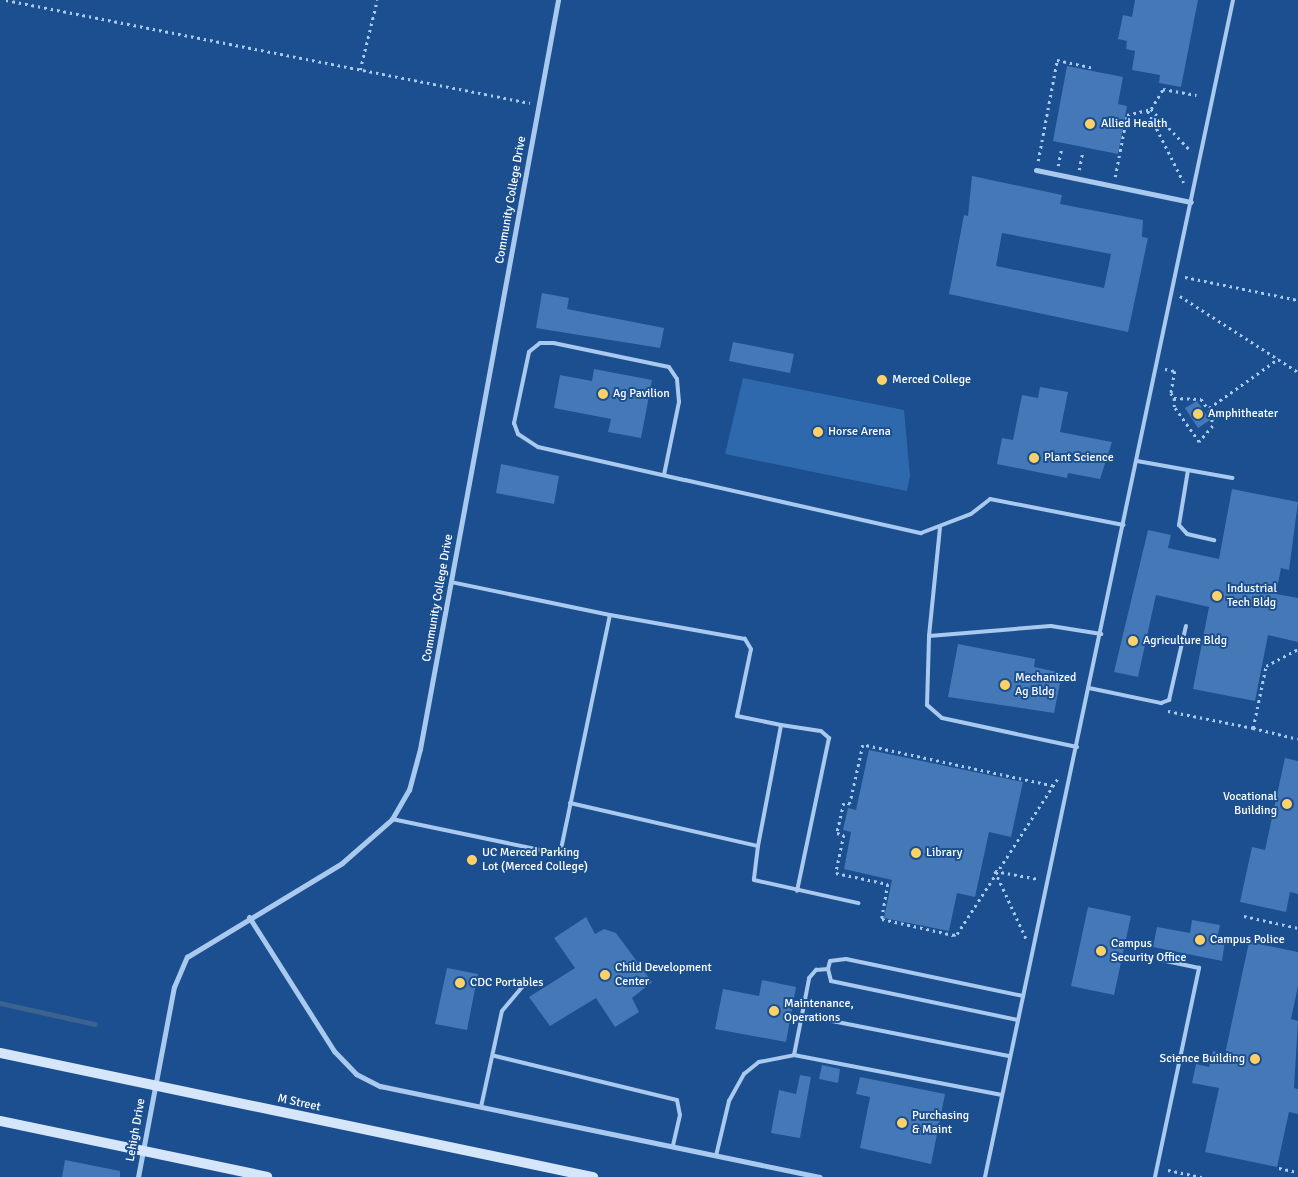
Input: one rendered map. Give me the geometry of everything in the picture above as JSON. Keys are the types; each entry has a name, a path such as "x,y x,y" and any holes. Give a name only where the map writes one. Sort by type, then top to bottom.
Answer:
{"street":[{"name":"Community College Drive","path":"154,1086 179,970 199,946 342,863 392,820 409,790 420,749 558,0"},
{"path":"1036,170 1191,200"},
{"path":"249,917 334,1051 356,1074 380,1086 820,1177"},
{"name":"M Street","path":"0,1053 593,1177"},
{"name":"Lehigh Drive","path":"138,1177 154,1086"},
{"path":"0,1121 267,1177"}],"lane":[{"path":"985,1177 1124,525 1233,0"},
{"path":"664,475 679,402 677,378 669,368 553,343 540,343 529,352 514,412 515,429 526,441 664,475 921,533 940,528 990,499 1124,525"},
{"path":"1137,461 1232,478"},
{"path":"1188,470 1179,526 1186,534 1214,540"},
{"path":"940,528 929,636 927,705 942,718 1077,747"},
{"path":"451,582 610,615 744,639 751,649 737,716 820,731 828,738 797,890"},
{"path":"392,820 560,854 610,615"},
{"path":"929,636 1051,626 1101,634"},
{"path":"1089,688 1161,703 1169,700 1186,626"},
{"path":"781,725 758,846 754,880 858,903"},
{"path":"570,804 758,846"},
{"path":"1018,1020 831,980 828,969 830,961 840,959 1023,996"},
{"path":"1155,1177 1199,968 1165,961"},
{"path":"794,1055 809,978 816,970 828,969"},
{"path":"481,1107 494,1056 502,1010 524,985"},
{"path":"802,1014 1010,1056"},
{"path":"716,1156 729,1101 744,1074 758,1062 794,1055 1002,1095"},
{"path":"494,1056 664,1095 677,1100 680,1115 673,1146"}],"path":[{"path":"6,0 539,104"},
{"path":"360,70 377,0"},
{"path":"1036,170 1057,60 1094,68"},
{"path":"1113,186 1127,114 1149,110 1163,88 1196,95"},
{"path":"1149,110 1200,160"},
{"path":"1149,110 1191,200"},
{"path":"1057,174 1061,150"},
{"path":"1078,179 1082,154"},
{"path":"1176,275 1298,300"},
{"path":"1172,291 1298,372"},
{"path":"1209,408 1278,359"},
{"path":"1157,367 1175,371 1171,394 1174,398 1174,407 1199,442 1213,426 1209,408 1193,396 1174,398"},
{"path":"1252,728 1266,666 1298,649"},
{"path":"1159,709 1298,739"},
{"path":"1053,786 863,745 850,804 844,803 837,833 844,835 836,873 888,884 882,919 953,935 995,871 1053,786 1062,772"},
{"path":"995,871 1048,881"},
{"path":"995,871 1032,952"},
{"path":"1244,916 1298,928"},
{"path":"1279,1168 1298,1172"},
{"path":"1168,1170 1202,1177"}],"shaded area":[{"name":"Horse Arena","path":"743,378 904,410 910,476 907,491 725,454"}],"building":[{"name":"Allied Health","path":"1135,0 1198,0 1181,87 1159,83 1160,75 1132,70 1135,51 1126,49 1127,41 1118,39 1123,15 1132,17"},
{"name":"Allied Health","path":"1067,66 1123,77 1118,104 1127,106 1118,154 1053,141"},
{"path":"972,176 1062,195 1060,204 1143,220 1142,237 1148,238 1128,332 949,294 964,215 968,216","holes":["1002,233 1111,254 1104,288 996,266"]},
{"path":"542,293 569,298 567,309 664,328 660,348 536,328"},
{"path":"733,342 794,354 790,373 729,361"},
{"name":"Ag Pavilion","path":"594,369 652,380 641,438 608,432 611,419 554,408 560,375 592,381"},
{"path":"1040,387 1068,392 1060,432 1112,442 1100,479 1068,473 1067,478 997,464 1002,438 1013,440 1022,395 1038,398"},
{"name":"Amphitheater","path":"1197,401 1210,420 1198,428 1185,408"},
{"path":"501,464 559,476 554,504 496,493"},
{"name":"Industrial Tech Bldg","path":"1232,489 1298,502 1289,570 1281,568 1276,594 1298,598 1298,642 1268,635 1255,701 1193,689 1209,607 1156,595 1138,677 1114,672 1148,530 1171,535 1168,548 1219,559"},
{"name":"Mechanized Ag Bldg","path":"958,644 1035,659 1034,667 1062,673 1054,713 948,697"},
{"name":"Library","path":"869,750 1023,782 1011,837 989,832 975,897 957,893 949,931 884,918 892,880 844,869 851,832 843,830 848,808 856,810"},
{"name":"Vocational Building","path":"1285,758 1298,761 1298,894 1290,892 1286,912 1240,902 1252,847 1265,850"},
{"name":"Campus Security Office","path":"1088,907 1131,916 1114,995 1071,986"},
{"name":"Child Development Center","path":"586,917 595,934 604,929 616,933 652,982 632,998 639,1012 615,1027 596,998 550,1026 529,997 575,968 554,938"},
{"name":"Campus Police","path":"1192,920 1220,925 1217,939 1225,941 1222,961 1153,947 1157,927 1190,933"},
{"name":"Science Building","path":"1249,942 1298,952 1298,986 1291,1019 1298,1021 1294,1088 1298,1089 1298,1114 1289,1112 1277,1167 1205,1152 1219,1088 1192,1083 1196,1064 1209,1067 1213,1051 1225,1054"},
{"path":"447,968 478,974 467,1030 435,1024"},
{"path":"762,980 796,987 786,1042 715,1029 723,989 759,996"},
{"path":"822,1065 840,1069 838,1083 819,1079"},
{"path":"800,1075 811,1077 800,1138 771,1133 779,1090 796,1094"},
{"name":"Purchasing & Maint","path":"860,1077 945,1094 931,1164 860,1148 870,1097 856,1094"},
{"path":"65,1160 120,1171 120,1177 62,1177"}],"waterway":[{"path":"0,1003 95,1024"}],"place":[{"name":"Allied Health","path":"1090,124"},
{"name":"Merced College","path":"882,380"},
{"name":"Ag Pavilion","path":"603,394"},
{"name":"Amphitheater","path":"1198,414"},
{"name":"Horse Arena","path":"818,432"},
{"name":"Plant Science","path":"1034,458"},
{"name":"Industrial Tech Bldg","path":"1217,596"},
{"name":"Agriculture Bldg","path":"1133,641"},
{"name":"Mechanized Ag Bldg","path":"1005,685"},
{"name":"Vocational Building","path":"1287,804"},
{"name":"Library","path":"916,853"},
{"name":"UC Merced Parking Lot (Merced College)","path":"472,860"},
{"name":"Campus Police","path":"1200,940"},
{"name":"Campus Security Office","path":"1101,951"},
{"name":"Child Development Center","path":"605,975"},
{"name":"CDC Portables","path":"460,983"},
{"name":"Maintenance, Operations","path":"774,1011"},
{"name":"Science Building","path":"1255,1059"},
{"name":"Purchasing & Maint","path":"902,1123"}]}
